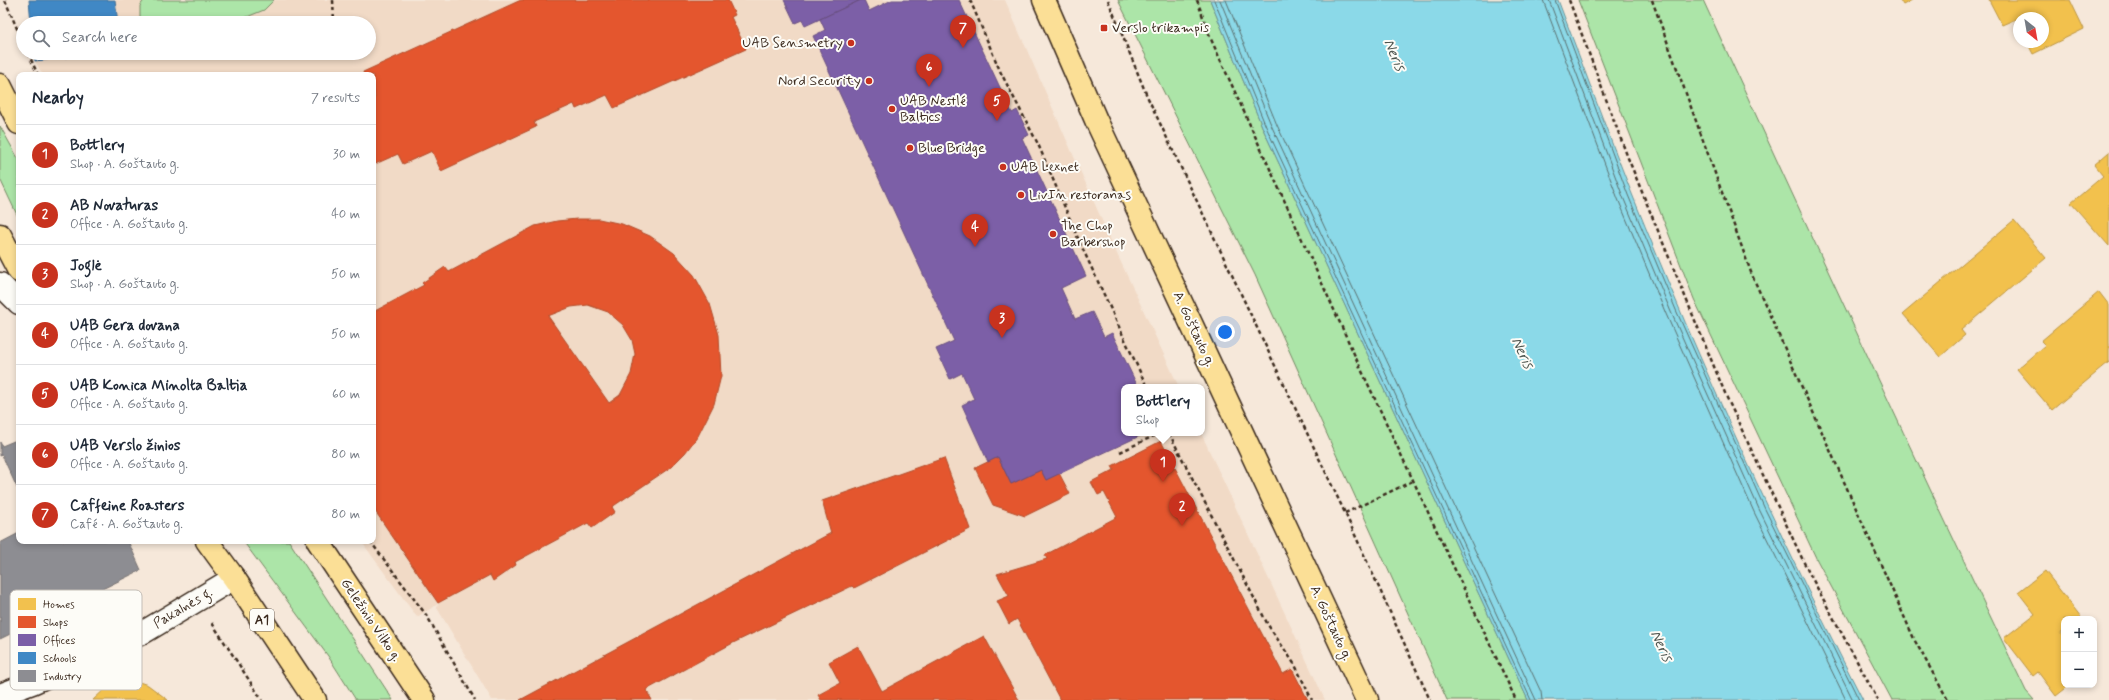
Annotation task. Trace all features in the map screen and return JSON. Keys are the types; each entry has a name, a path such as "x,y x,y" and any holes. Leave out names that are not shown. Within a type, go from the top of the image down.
{"main road":[{"name":"A. Goštauto g.","path":"1044,0 1096,120 1367,700"},
{"path":"0,85 16,117"},
{"path":"0,235 16,265"},
{"name":"A1","path":"209,544 234,578 315,700"},
{"name":"Geležinio Vilko g.","path":"320,544 424,700"}],"street":[{"path":"0,284 16,300"},
{"name":"Pakalnės g.","path":"142,633 234,578"},
{"name":"Pakalnės g.","path":"0,695 13,690"}],"path":[{"path":"5,0 16,26"},
{"path":"333,0 334,16"},
{"path":"970,0 1001,73 1038,144 1080,243 1146,384"},
{"path":"1108,0 1147,96 1346,513 1430,700"},
{"path":"1197,0 1213,44 1413,481 1516,700"},
{"path":"1569,0 1628,158 1728,398 1808,571 1878,700"},
{"path":"1652,0 1752,275 1915,641 1948,700"},
{"path":"31,60 37,72"},
{"path":"1120,452 1154,436"},
{"path":"1171,436 1268,625 1295,664 1312,700"},
{"path":"1346,513 1413,481"},
{"path":"372,544 427,616 476,700"},
{"path":"195,601 219,633 262,700"}],"shaded area":[{"path":"29,0 1005,0 1112,243 1178,384 1121,384 1121,436 1202,436 1325,700 492,700 437,608 438,604 417,617 363,544 376,544 376,72 41,72 35,61 376,60 376,16 30,16"}],"green space":[{"path":"144,0 274,0 264,10 249,16 140,16 140,6"},
{"path":"1118,0 1210,0 1264,131 1528,700 1447,700 1255,275"},
{"path":"1578,0 1703,0 1944,519 2026,691 2034,700 1892,700 1817,560 1694,299"},
{"path":"0,126 16,155 16,213 0,179"},
{"path":"245,544 291,544 393,700 356,700 328,656"}],"water":[{"name":"Neris","path":"1210,0 1558,0 1632,194 1685,322 1771,513 1863,700 1528,700 1264,131"}],"building: Homes":[{"path":"1900,0 1912,0 1903,5"},
{"path":"1989,0 2070,0 2084,29 2049,46 2049,12 2013,12 2013,20 2002,25"},
{"path":"2030,48 2045,48 2033,54"},
{"path":"2109,152 2109,246 2071,203 2103,176 2094,165"},
{"path":"2014,220 2046,258 1961,330 1965,335 1940,357 1903,314"},
{"path":"2099,292 2109,305 2109,362 2052,410 2017,369 2045,345 2041,341"},
{"path":"2045,571 2080,616 2061,616 2061,688 2066,688 2056,696 2038,672 2033,676 2004,638 2035,614 2018,592"},
{"path":"142,683 148,685 168,700 93,700 104,690 142,690"}],"building: Shops":[{"path":"521,0 728,0 735,15 731,17 746,49 614,108 607,95 576,109 574,104 534,122 536,127 441,171 432,151 403,164 398,154 376,164 376,72 363,72"},
{"path":"599,219 622,224 650,236 674,253 694,275 710,304 719,335 721,376 714,404 698,436 685,453 671,467 612,507 615,512 592,528 588,523 515,562 516,565 493,581 490,575 438,603 376,512 376,310 424,285 422,283 445,267 449,272 535,226 557,221","holes":["588,305 608,312 623,325 632,340 635,354 631,374 620,395 609,403 548,316 571,307"]},
{"path":"1161,441 1283,674 1292,669 1308,700 1060,700 1017,619 1009,624 997,601 1009,596 997,574 1047,559 1045,555 1117,517 1104,492 1098,495 1091,482 1114,470 1112,466"},
{"path":"998,457 1011,484 1041,470 1046,480 1059,473 1070,494 1025,516 993,505 975,468"},
{"path":"944,458 970,529 854,588 852,586 733,643 646,690 652,700 520,700 831,533 822,501"},
{"path":"984,636 1019,700 821,700 818,695 840,683 829,662 858,646 882,691"}],"building: Offices":[{"path":"784,0 861,0 805,26 802,20 795,23"},
{"path":"861,0 864,0 869,11 892,0 959,0 1012,113 1017,110 1029,135 1022,138 1086,276 1061,288 1075,319 1092,312 1104,337 1112,333 1137,384 1121,384 1121,436 1140,436 1046,480 1041,470 1011,484 998,457 988,462 962,405 974,399 962,373 950,379 936,349 954,341 813,36 825,30 820,19"}],"building: Schools":[{"path":"29,0 115,0 117,16 30,16"}],"building: Industry":[{"path":"16,440 16,485 2,455 0,456 0,442 2,446"},
{"path":"16,535 16,544 129,544 141,570 100,590 10,590 10,634 0,639 0,543"}],"place":[{"name":"Verslo trikampis","path":"1104,28"},
{"name":"UAB Sensmetry","path":"851,43"},
{"name":"Caffeine Roasters","path":"963,48"},
{"name":"Nord Security","path":"869,81"},
{"name":"UAB Verslo žinios","path":"929,87"},
{"name":"UAB Nestlé Baltics","path":"892,109"},
{"name":"UAB Konica Minolta Baltia","path":"997,121"},
{"name":"Blue Bridge","path":"910,148"},
{"name":"UAB Lexnet","path":"1003,167"},
{"name":"LivIn restoranas","path":"1021,195"},
{"name":"The Chop Barbershop","path":"1053,234"},
{"name":"UAB Gera dovana","path":"975,247"},
{"name":"Joglė","path":"1002,338"},
{"name":"Bottlery","path":"1163,482"},
{"name":"AB Novaturas","path":"1182,526"}]}
